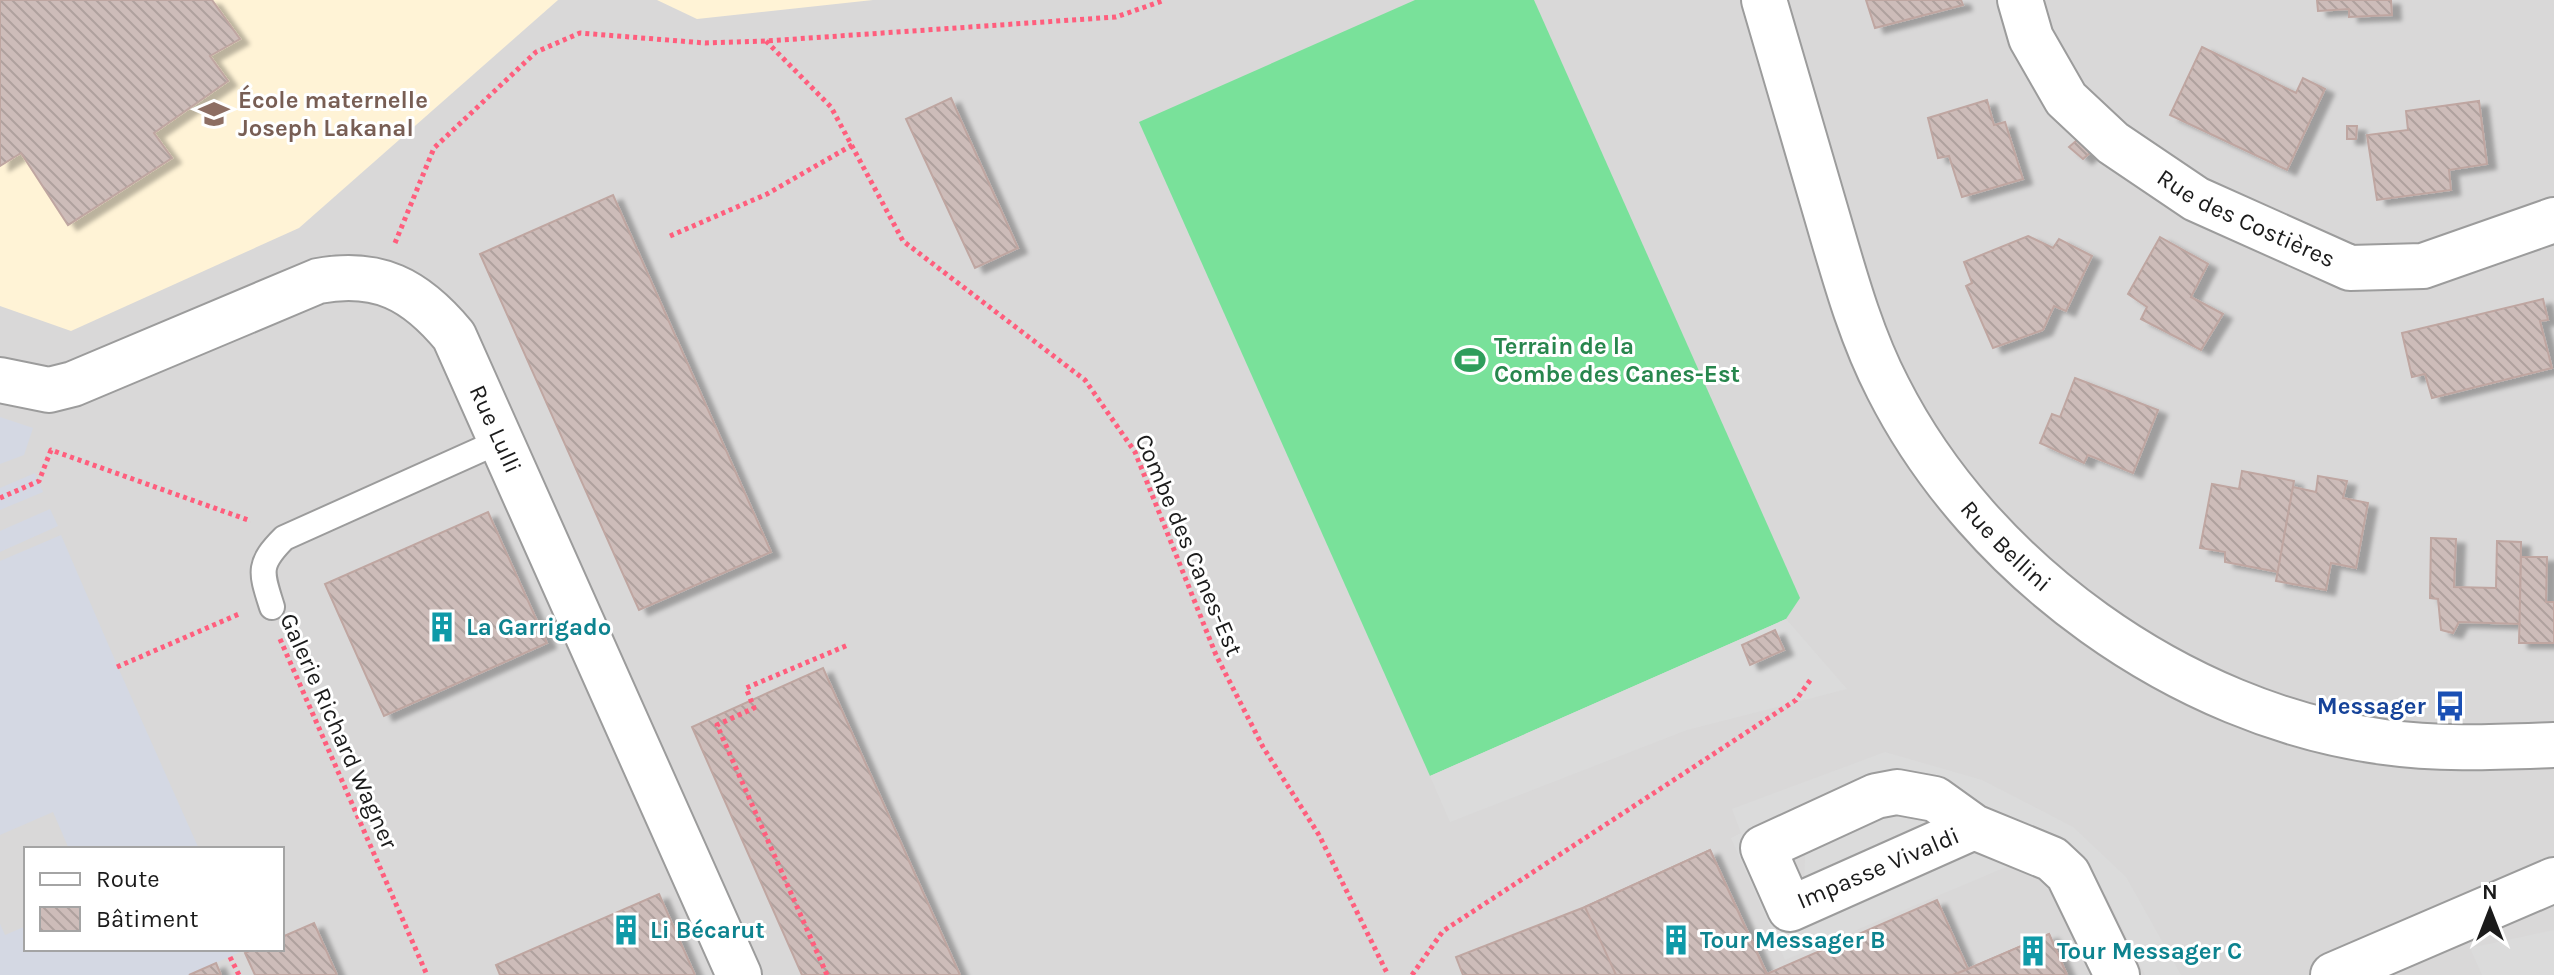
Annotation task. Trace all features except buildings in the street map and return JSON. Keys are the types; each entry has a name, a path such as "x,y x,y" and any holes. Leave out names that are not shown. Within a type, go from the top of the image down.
{"street":[{"name":"Rue Bellini","path":"1764,0 1855,309 1887,388 1933,463 1989,531 2052,594 2127,648 2268,716 2383,742 2471,747 2554,745"},
{"name":"Rue des Costières","path":"2020,0 2031,38 2066,99 2113,143 2196,199 2350,268 2423,266 2554,220"},
{"name":"Rue Lulli","path":"0,380 49,390 73,384 318,281 352,275 388,284 435,314 454,336 739,975"},
{"name":"Impasse Vivaldi","path":"1974,827 2052,859 2068,874 2117,975"},
{"path":"2333,975 2554,880"}],"lane":[{"path":"265,614 263,578 266,556 284,538 500,441"}],"path":[{"path":"392,251 434,148 536,52 580,33 705,43 766,41 1116,17 1165,0"},
{"name":"Combe des Canes-Est","path":"766,41 831,107 854,144 903,241 1085,380 1135,452 1216,655 1263,747 1319,835 1388,975"},
{"path":"670,236 767,194 854,144"},
{"path":"0,498 39,481 51,450 257,523 284,538"},
{"name":"Galerie Richard Wagner","path":"117,667 265,614 427,975"},
{"path":"827,975 717,725 754,708 746,688 848,645"},
{"path":"1412,975 1443,931 1796,700 1811,679"},
{"path":"230,957 239,975"}],"shaded area":[{"path":"0,0 2554,0 2554,975 0,975"},
{"name":"École maternelle Joseph Lakanal","path":"0,0 558,0 299,228 71,331 0,306"},
{"path":"657,0 873,0 697,19"},
{"path":"0,417 33,428 24,455 0,464"},
{"path":"35,473 43,492 0,510 0,488"},
{"path":"50,509 58,526 0,552 0,531"},
{"path":"61,535 198,847 68,847 53,812 0,835 0,561"},
{"path":"1786,619 1847,689 1687,730 1450,822 1430,776"},
{"path":"1885,752 1982,780 2073,827 2126,877 2181,975 2145,975 2107,897 2060,847 1891,780 1748,831 1785,924 1982,839 2018,862 1785,960 1731,838 1741,833 1732,809"},
{"path":"1931,802 1944,831 1804,886 1806,834"},
{"path":"0,924 5,935 24,927 24,951 242,951 189,975 0,975"},
{"path":"2554,930 2554,975 2482,975 2470,948"}],"green space":[{"name":"Terrain de la Combe des Canes-Est","path":"1415,0 1534,0 1800,598 1786,619 1430,776 1139,122"}],"place":[{"name":"École maternelle Joseph Lakanal","path":"214,114"},
{"name":"Terrain de la Combe des Canes-Est","path":"1470,360"},
{"name":"La Garrigado","path":"442,627"},
{"name":"Messager","path":"2450,706"},
{"name":"Li Bécarut","path":"626,930"},
{"name":"Tour Messager B","path":"1676,940"},
{"name":"Tour Messager C","path":"2033,951"}]}
